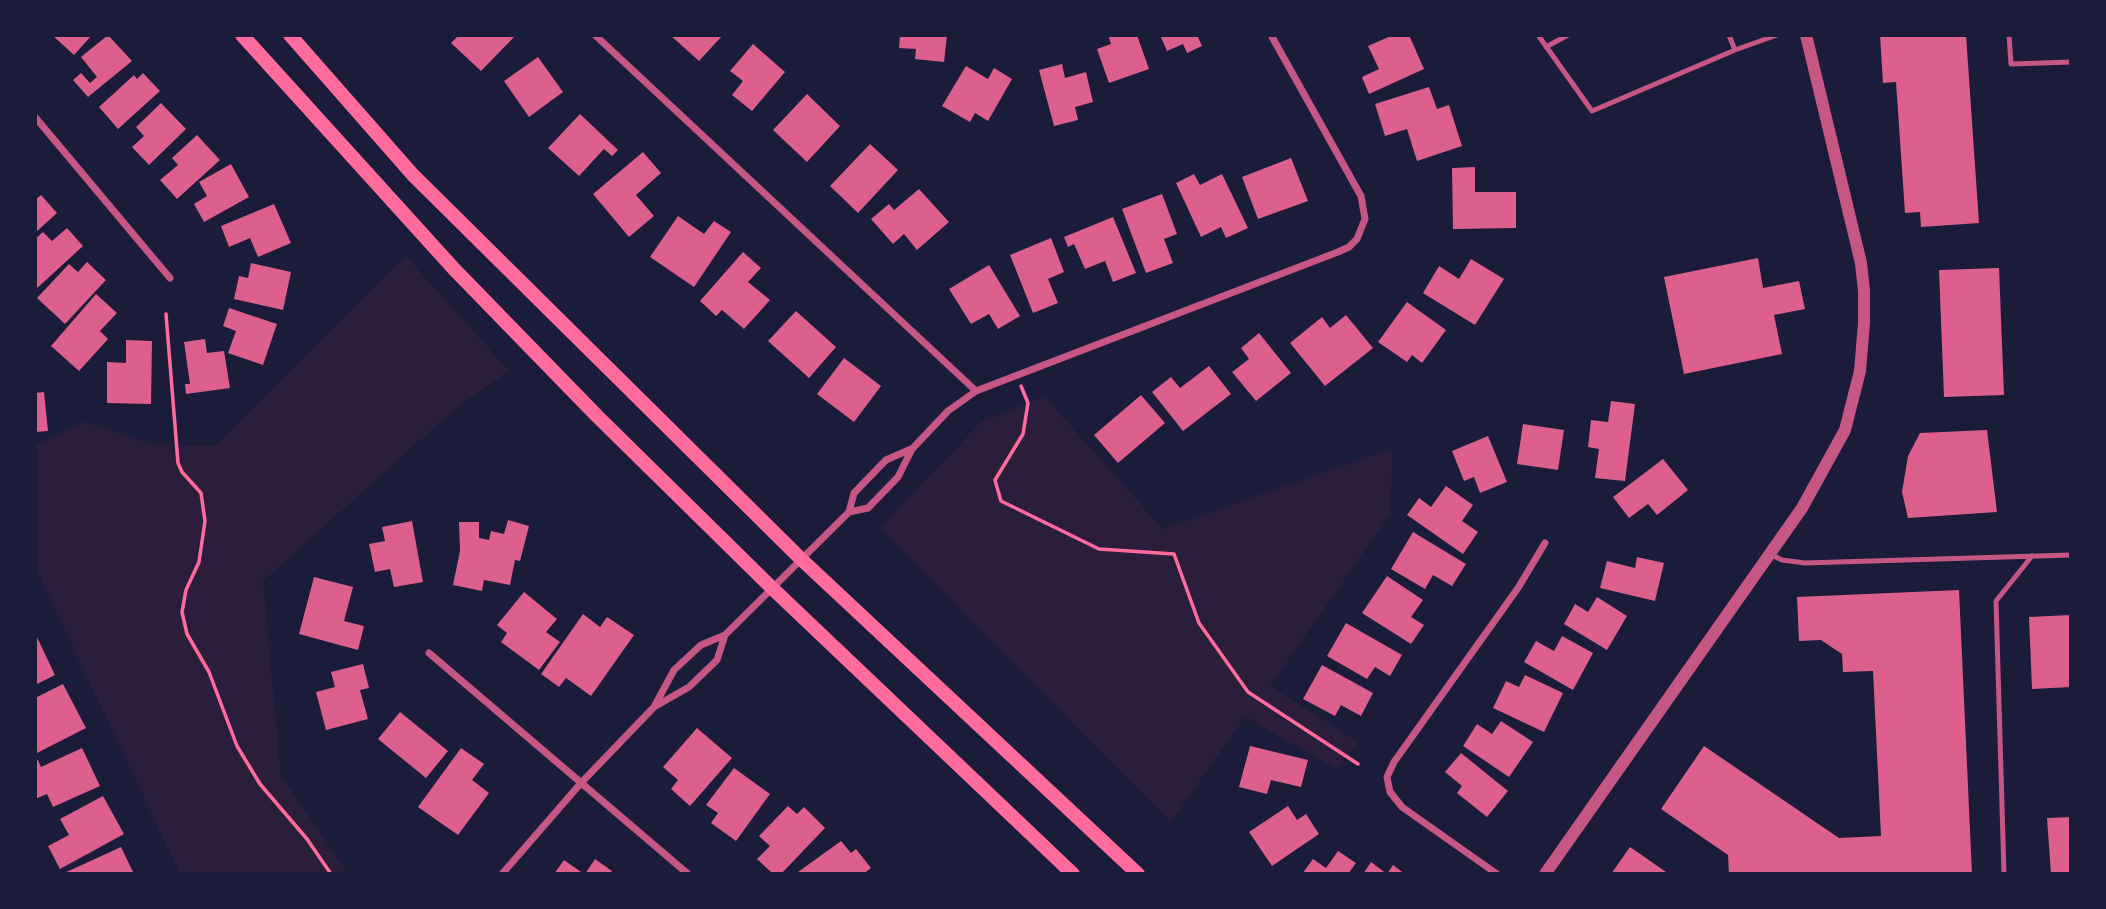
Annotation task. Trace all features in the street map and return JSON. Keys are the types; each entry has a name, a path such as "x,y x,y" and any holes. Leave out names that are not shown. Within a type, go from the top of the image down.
{"main road":[{"path":"242,35 482,298 606,425 1073,874"},
{"path":"290,35 412,175 802,559 1138,874"}],"street":[{"path":"595,35 976,391"},
{"path":"654,707 689,687 717,660 726,635 772,587 849,512 868,508 898,477 912,449 948,411 976,391 1338,252 1357,239 1365,219 1361,196 1271,35"},
{"path":"1545,874 1802,508 1845,430 1860,371 1864,334 1864,291 1861,263 1806,35"},
{"path":"35,117 170,278"},
{"path":"849,512 853,493 886,460 912,449"},
{"path":"1497,874 1402,807 1390,792 1387,777 1394,762 1518,588 1545,543"},
{"path":"502,874 581,783 654,707 674,670 701,645 726,635"},
{"path":"429,653 688,874"}],"lane":[{"path":"1538,35 1592,111 1777,35"},
{"path":"1546,47 1568,35"},
{"path":"1729,35 1735,50"},
{"path":"2010,35 2011,64 2071,62"},
{"path":"1770,554 1782,560 1805,563 2071,555"},
{"path":"2004,874 1996,601 2032,556"}],"path":[{"path":"166,314 175,450 182,472 201,494 205,521 199,562 186,590 183,612 187,634 209,672 237,746 260,784 307,839 331,874"},
{"path":"1016,375 1028,403 1023,434 995,480 1000,501 1099,549 1174,555 1199,622 1248,692 1358,764"}],"shaded area":[{"path":"406,256 509,371 456,408 263,581 281,775 348,874 180,874 35,567 35,445 84,422 155,445 216,446"},
{"path":"1044,396 1163,529 1393,448 1390,515 1270,686 1358,742 1337,769 1245,717 1171,822 880,528 981,422"}],"building":[{"path":"52,35 92,35 74,55"},
{"path":"108,35 132,61 88,97 73,80 81,73 90,83 97,77 81,57"},
{"path":"459,35 516,35 481,71 451,43"},
{"path":"670,35 723,35 699,61"},
{"path":"900,35 947,35 944,62 915,59 916,49 899,48"},
{"path":"1108,35 1137,35 1149,69 1109,83 1097,49 1111,44"},
{"path":"1160,35 1203,35 1198,37 1202,46 1187,53 1183,44 1167,51"},
{"path":"1393,35 1409,35 1424,69 1369,94 1362,77 1379,69 1368,46"},
{"path":"1880,35 1966,35 1979,223 1921,227 1920,212 1905,213 1896,82 1883,83"},
{"path":"753,44 785,72 752,111 732,95 743,81 730,71"},
{"path":"538,57 563,92 529,117 504,81"},
{"path":"1062,64 1065,78 1086,72 1093,102 1075,107 1078,120 1054,126 1039,70"},
{"path":"966,66 988,79 994,68 1012,79 988,121 975,113 970,122 942,106"},
{"path":"143,73 160,91 118,129 99,107 134,75 137,79"},
{"path":"1429,87 1437,109 1449,105 1462,146 1417,161 1407,129 1385,136 1375,104"},
{"path":"807,94 840,126 807,162 773,130"},
{"path":"161,103 186,129 149,165 132,147 144,136 136,127"},
{"path":"580,114 618,150 612,156 604,149 579,176 548,148"},
{"path":"197,135 220,160 177,199 160,180 178,165 172,158"},
{"path":"870,144 898,170 858,213 830,186"},
{"path":"643,152 661,173 636,195 654,216 629,237 593,194"},
{"path":"1291,158 1308,201 1258,219 1242,177"},
{"path":"231,164 249,197 204,222 194,204 207,196 199,182"},
{"path":"1475,167 1475,192 1516,192 1516,228 1453,229 1452,168"},
{"path":"1194,174 1200,185 1222,174 1248,228 1226,238 1221,227 1201,237 1176,183"},
{"path":"919,189 949,222 917,250 904,234 893,244 871,219 889,204 894,210"},
{"path":"1162,194 1177,234 1164,239 1173,263 1146,273 1122,209"},
{"path":"41,195 57,213 35,233 35,200"},
{"path":"274,204 291,243 258,257 250,238 229,247 221,226"},
{"path":"678,216 704,234 714,221 731,232 694,287 650,257"},
{"path":"1113,217 1136,273 1113,282 1105,261 1085,269 1074,244 1068,247 1064,237"},
{"path":"67,228 83,246 35,290 35,239 43,232 52,241"},
{"path":"1051,238 1064,272 1048,279 1058,303 1033,313 1010,255"},
{"path":"743,252 761,268 748,282 770,300 744,329 722,310 716,316 700,301"},
{"path":"1758,258 1763,288 1799,281 1805,309 1774,315 1782,354 1684,374 1664,277"},
{"path":"1471,259 1504,279 1475,325 1423,293 1439,266 1459,279"},
{"path":"87,262 106,280 65,324 37,298 69,264 78,272"},
{"path":"251,263 291,272 283,310 234,299 239,276 248,278"},
{"path":"989,265 1020,316 998,329 989,314 971,324 949,289"},
{"path":"1999,268 2004,395 1944,397 1939,270"},
{"path":"96,294 117,313 100,331 108,339 79,371 51,346"},
{"path":"1407,302 1446,330 1422,363 1412,355 1407,362 1378,342"},
{"path":"229,308 277,324 263,365 228,353 236,331 223,326"},
{"path":"796,311 836,347 809,378 768,341"},
{"path":"1346,315 1373,348 1325,386 1290,343 1322,317 1330,328"},
{"path":"1259,333 1291,373 1256,401 1232,372 1249,359 1241,348"},
{"path":"205,339 207,353 224,351 230,388 186,394 185,384 190,384 184,342"},
{"path":"126,340 152,341 151,404 107,403 107,362 126,363"},
{"path":"844,358 881,386 854,422 817,394"},
{"path":"1209,366 1231,394 1183,431 1152,392 1171,377 1180,388"},
{"path":"44,392 48,431 35,432 35,393"},
{"path":"1141,395 1165,423 1118,463 1094,435"},
{"path":"1611,401 1635,404 1625,481 1595,478 1599,449 1588,447 1591,420 1608,422"},
{"path":"1523,424 1564,430 1558,470 1517,464"},
{"path":"1987,430 1997,512 1908,518 1902,492 1908,456 1920,433"},
{"path":"1488,436 1507,482 1480,493 1474,477 1464,481 1452,451"},
{"path":"1663,459 1688,490 1657,515 1648,504 1629,518 1613,497"},
{"path":"1446,486 1473,505 1462,521 1478,532 1463,554 1407,515 1419,498 1431,507"},
{"path":"508,520 529,526 520,561 515,560 510,585 484,580 482,591 453,585 460,551 459,522 479,522 479,538 489,540 491,531 504,534"},
{"path":"412,521 423,582 394,587 390,569 375,572 369,544 385,541 382,527"},
{"path":"1413,532 1466,564 1452,586 1433,575 1425,589 1391,569"},
{"path":"1637,557 1664,563 1655,601 1600,588 1607,561 1635,568"},
{"path":"1387,576 1423,600 1411,617 1424,625 1411,644 1362,613"},
{"path":"314,577 353,587 344,621 364,626 358,650 299,634"},
{"path":"1959,590 1972,874 1729,874 1728,855 1661,809 1704,746 1839,838 1881,836 1873,671 1843,672 1842,654 1821,640 1799,641 1797,597"},
{"path":"524,592 557,619 546,632 560,642 539,670 501,642 507,633 497,625"},
{"path":"1597,597 1627,616 1607,650 1564,624 1575,604 1588,612"},
{"path":"583,614 600,627 607,617 634,635 591,696 566,678 559,687 541,674"},
{"path":"2071,615 2071,687 2032,689 2029,617"},
{"path":"1346,623 1402,655 1390,676 1375,667 1367,679 1327,656"},
{"path":"35,633 55,675 35,685"},
{"path":"1562,636 1593,653 1573,690 1524,662 1536,641 1554,651"},
{"path":"363,664 369,688 360,690 368,719 326,730 316,692 335,687 331,672"},
{"path":"1322,665 1373,693 1361,716 1341,705 1335,716 1303,699"},
{"path":"1525,675 1563,693 1544,732 1493,708 1506,681 1519,687"},
{"path":"63,684 86,728 35,754 35,698"},
{"path":"400,712 448,751 426,778 378,739"},
{"path":"1501,721 1533,742 1509,777 1463,746 1477,724 1492,734"},
{"path":"697,728 732,758 690,806 671,789 678,780 663,767"},
{"path":"1250,746 1308,760 1301,787 1271,780 1267,794 1239,787"},
{"path":"82,748 100,786 53,807 47,794 35,799 35,761 38,760 41,767"},
{"path":"461,748 484,764 472,780 489,793 458,835 418,807"},
{"path":"1461,753 1508,791 1487,817 1457,793 1462,786 1445,772"},
{"path":"734,768 770,794 736,841 711,823 718,813 706,805"},
{"path":"103,796 124,834 60,869 48,846 69,835 60,819"},
{"path":"788,806 797,814 804,807 825,828 781,874 773,874 757,859 770,846 759,836"},
{"path":"1288,806 1297,820 1306,814 1319,834 1272,866 1249,832"},
{"path":"2071,817 2071,874 2051,874 2047,818"},
{"path":"841,841 851,853 856,849 871,868 863,874 798,872"},
{"path":"121,847 134,874 62,874"},
{"path":"1630,847 1669,874 1611,874"},
{"path":"1338,851 1356,863 1348,874 1302,874 1313,859 1326,868"},
{"path":"595,859 612,871 610,874 585,874"},
{"path":"564,860 584,874 554,874"},
{"path":"1371,862 1387,874 1363,874"},
{"path":"1393,865 1405,874 1387,874"}]}
